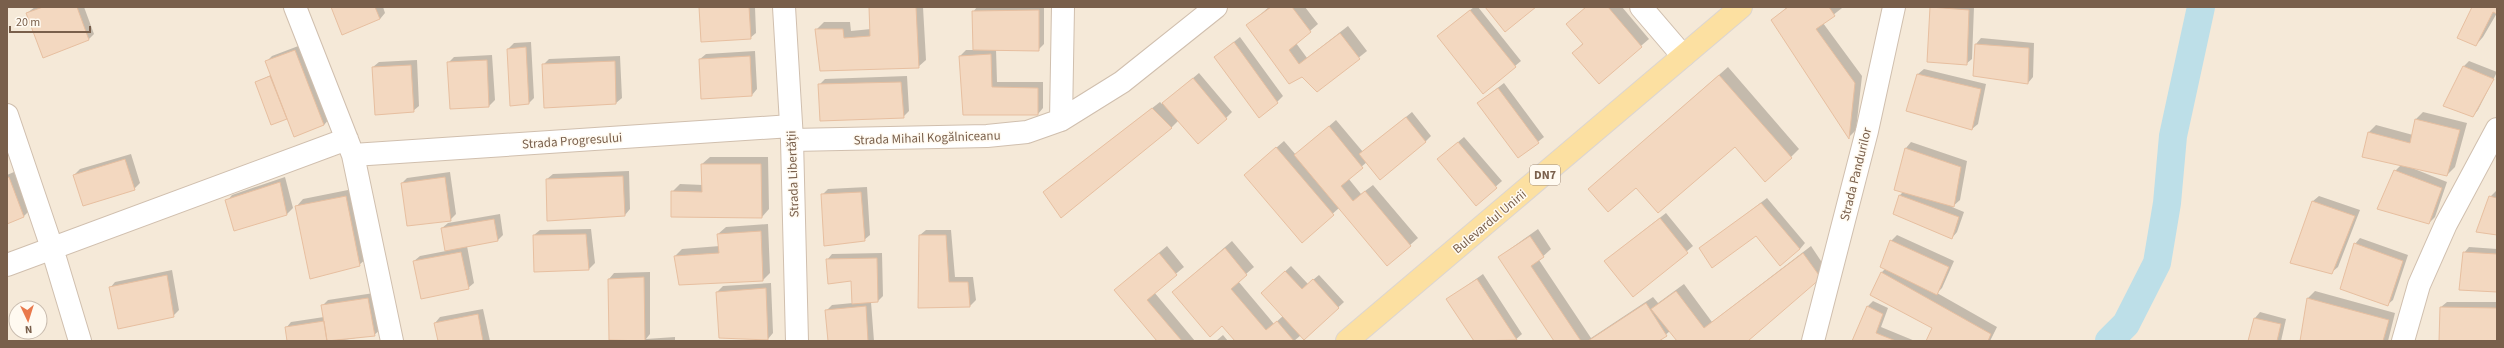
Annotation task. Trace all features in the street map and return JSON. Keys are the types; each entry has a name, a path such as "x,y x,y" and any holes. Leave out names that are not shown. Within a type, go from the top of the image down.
{"main road":[{"name":"Bulevardul Unirii","path":"1347,341 1741,7"}],"street":[{"path":"295,7 350,147 392,341"},
{"name":"Strada Libertății","path":"784,7 791,133 797,341"},
{"path":"1061,120 1063,7"},
{"name":"Strada Mihail Kogălniceanu","path":"791,133 987,136 1027,132 1061,120 1122,82 1216,7"},
{"path":"1641,7 1683,56"},
{"name":"Strada Pandurilor","path":"1813,341 1866,130 1894,7"},
{"path":"7,115 52,248 80,341"},
{"path":"2403,341 2419,285 2446,224 2497,129"},
{"name":"Strada Progresului","path":"7,265 52,248 350,147 791,133"}],"shaded area":[{"path":"7,7 2497,7 2497,341 7,341"}],"building":[{"path":"43,7 77,7 89,40 43,58 26,13"},
{"path":"331,7 375,7 380,19 342,35"},
{"path":"699,7 749,7 751,39 701,42"},
{"path":"869,7 916,7 919,68 820,71 815,29 843,29 844,38 870,36"},
{"path":"1271,7 1292,7 1311,32 1289,50 1299,64 1340,33 1360,59 1317,92 1302,77 1289,84 1246,25"},
{"path":"1485,7 1536,7 1505,32"},
{"path":"1586,7 1608,7 1642,47 1599,84 1572,53 1583,44 1566,24"},
{"path":"1788,7 1829,7 1835,16 1816,29 1855,83 1849,139 1771,20"},
{"path":"1930,7 1969,10 1967,65 1927,62"},
{"path":"2472,7 2497,7 2497,14 2493,12 2476,46 2457,38"},
{"path":"1039,10 1039,51 973,50 972,11"},
{"path":"1470,10 1516,67 1483,94 1437,36"},
{"path":"1234,42 1278,103 1259,118 1214,57"},
{"path":"1975,44 2029,48 2028,84 1973,76"},
{"path":"526,47 529,104 510,106 507,49"},
{"path":"295,50 324,125 294,137 265,61"},
{"path":"991,54 992,87 1038,88 1038,115 963,115 959,56"},
{"path":"750,56 752,96 701,99 699,59"},
{"path":"487,60 489,107 450,109 447,62"},
{"path":"615,61 616,104 544,108 542,64"},
{"path":"411,65 414,112 375,115 372,67"},
{"path":"2463,66 2494,79 2473,117 2443,106"},
{"path":"1917,74 1981,89 1972,130 1906,111"},
{"path":"1719,75 1792,158 1765,182 1735,147 1658,213 1636,188 1608,212 1588,189"},
{"path":"270,76 287,119 271,125 255,82"},
{"path":"1193,78 1227,119 1198,144 1162,103"},
{"path":"901,82 904,118 820,121 818,84"},
{"path":"1498,88 1539,143 1518,158 1477,103"},
{"path":"1152,108 1172,128 1061,218 1043,192"},
{"path":"1406,117 1426,142 1380,180 1359,154"},
{"path":"2415,119 2460,130 2447,176 2362,157 2368,132 2410,143"},
{"path":"1329,126 1363,168 1341,186 1353,201 1365,191 1411,246 1387,266 1294,155"},
{"path":"1458,142 1497,188 1476,206 1437,159"},
{"path":"1276,147 1334,215 1302,243 1244,175"},
{"path":"1905,148 1961,167 1954,207 1894,190"},
{"path":"125,159 135,190 83,206 73,175"},
{"path":"701,164 761,164 762,218 671,217 671,191 702,192"},
{"path":"2394,170 2442,188 2429,224 2377,209"},
{"path":"623,176 625,216 547,221 546,179"},
{"path":"9,177 24,217 7,224 7,178"},
{"path":"445,177 451,221 407,226 401,183"},
{"path":"280,182 287,215 234,231 225,200"},
{"path":"861,192 865,241 824,246 821,194"},
{"path":"1899,195 1959,217 1952,239 1893,214"},
{"path":"346,196 360,266 310,279 295,206"},
{"path":"2489,196 2497,198 2497,235 2476,232"},
{"path":"2312,201 2355,216 2332,274 2290,263"},
{"path":"1761,203 1800,249 1780,266 1756,236 1712,268 1699,248"},
{"path":"1660,218 1688,253 1633,297 1604,261"},
{"path":"494,219 498,241 445,251 441,228"},
{"path":"761,231 763,281 679,285 674,256 719,253 717,234"},
{"path":"586,234 589,270 534,272 533,235"},
{"path":"919,235 946,235 949,282 968,282 970,307 918,308"},
{"path":"1530,236 1544,257 1531,266 1581,341 1554,341 1498,257"},
{"path":"1890,240 1949,267 1937,295 1880,267"},
{"path":"2354,243 2403,261 2388,306 2340,289"},
{"path":"1225,248 1247,275 1231,289 1266,330 1277,321 1294,341 1235,341 1222,326 1210,337 1172,292"},
{"path":"461,252 469,289 421,299 413,261"},
{"path":"2463,252 2497,254 2497,292 2459,290"},
{"path":"1159,253 1177,275 1147,300 1182,341 1157,341 1114,290"},
{"path":"1803,253 1821,278 1748,341 1677,341 1651,309 1676,291 1704,328"},
{"path":"877,258 878,302 852,304 851,281 828,284 826,259"},
{"path":"1285,271 1302,289 1313,279 1339,308 1304,340 1261,293"},
{"path":"1881,272 1991,334 1988,341 1926,341 1932,328 1870,295"},
{"path":"167,275 174,317 118,329 109,287"},
{"path":"644,277 645,341 609,340 608,279"},
{"path":"1477,279 1517,340 1474,341 1446,299"},
{"path":"766,288 768,340 719,338 716,292"},
{"path":"368,298 375,336 327,341 321,305"},
{"path":"2307,298 2389,320 2383,341 2300,341"},
{"path":"1646,303 1667,336 1659,341 1588,341"},
{"path":"866,306 868,341 828,341 825,310"},
{"path":"1867,306 1883,314 1876,333 1896,341 1852,341"},
{"path":"2440,307 2497,308 2497,341 2439,341"},
{"path":"478,314 483,341 438,341 434,323"},
{"path":"2254,318 2281,324 2277,341 2248,341"},
{"path":"324,321 327,341 287,341 285,327"}],"waterway":[{"path":"2109,341 2126,324 2157,263 2167,203 2173,136 2201,7"}]}
